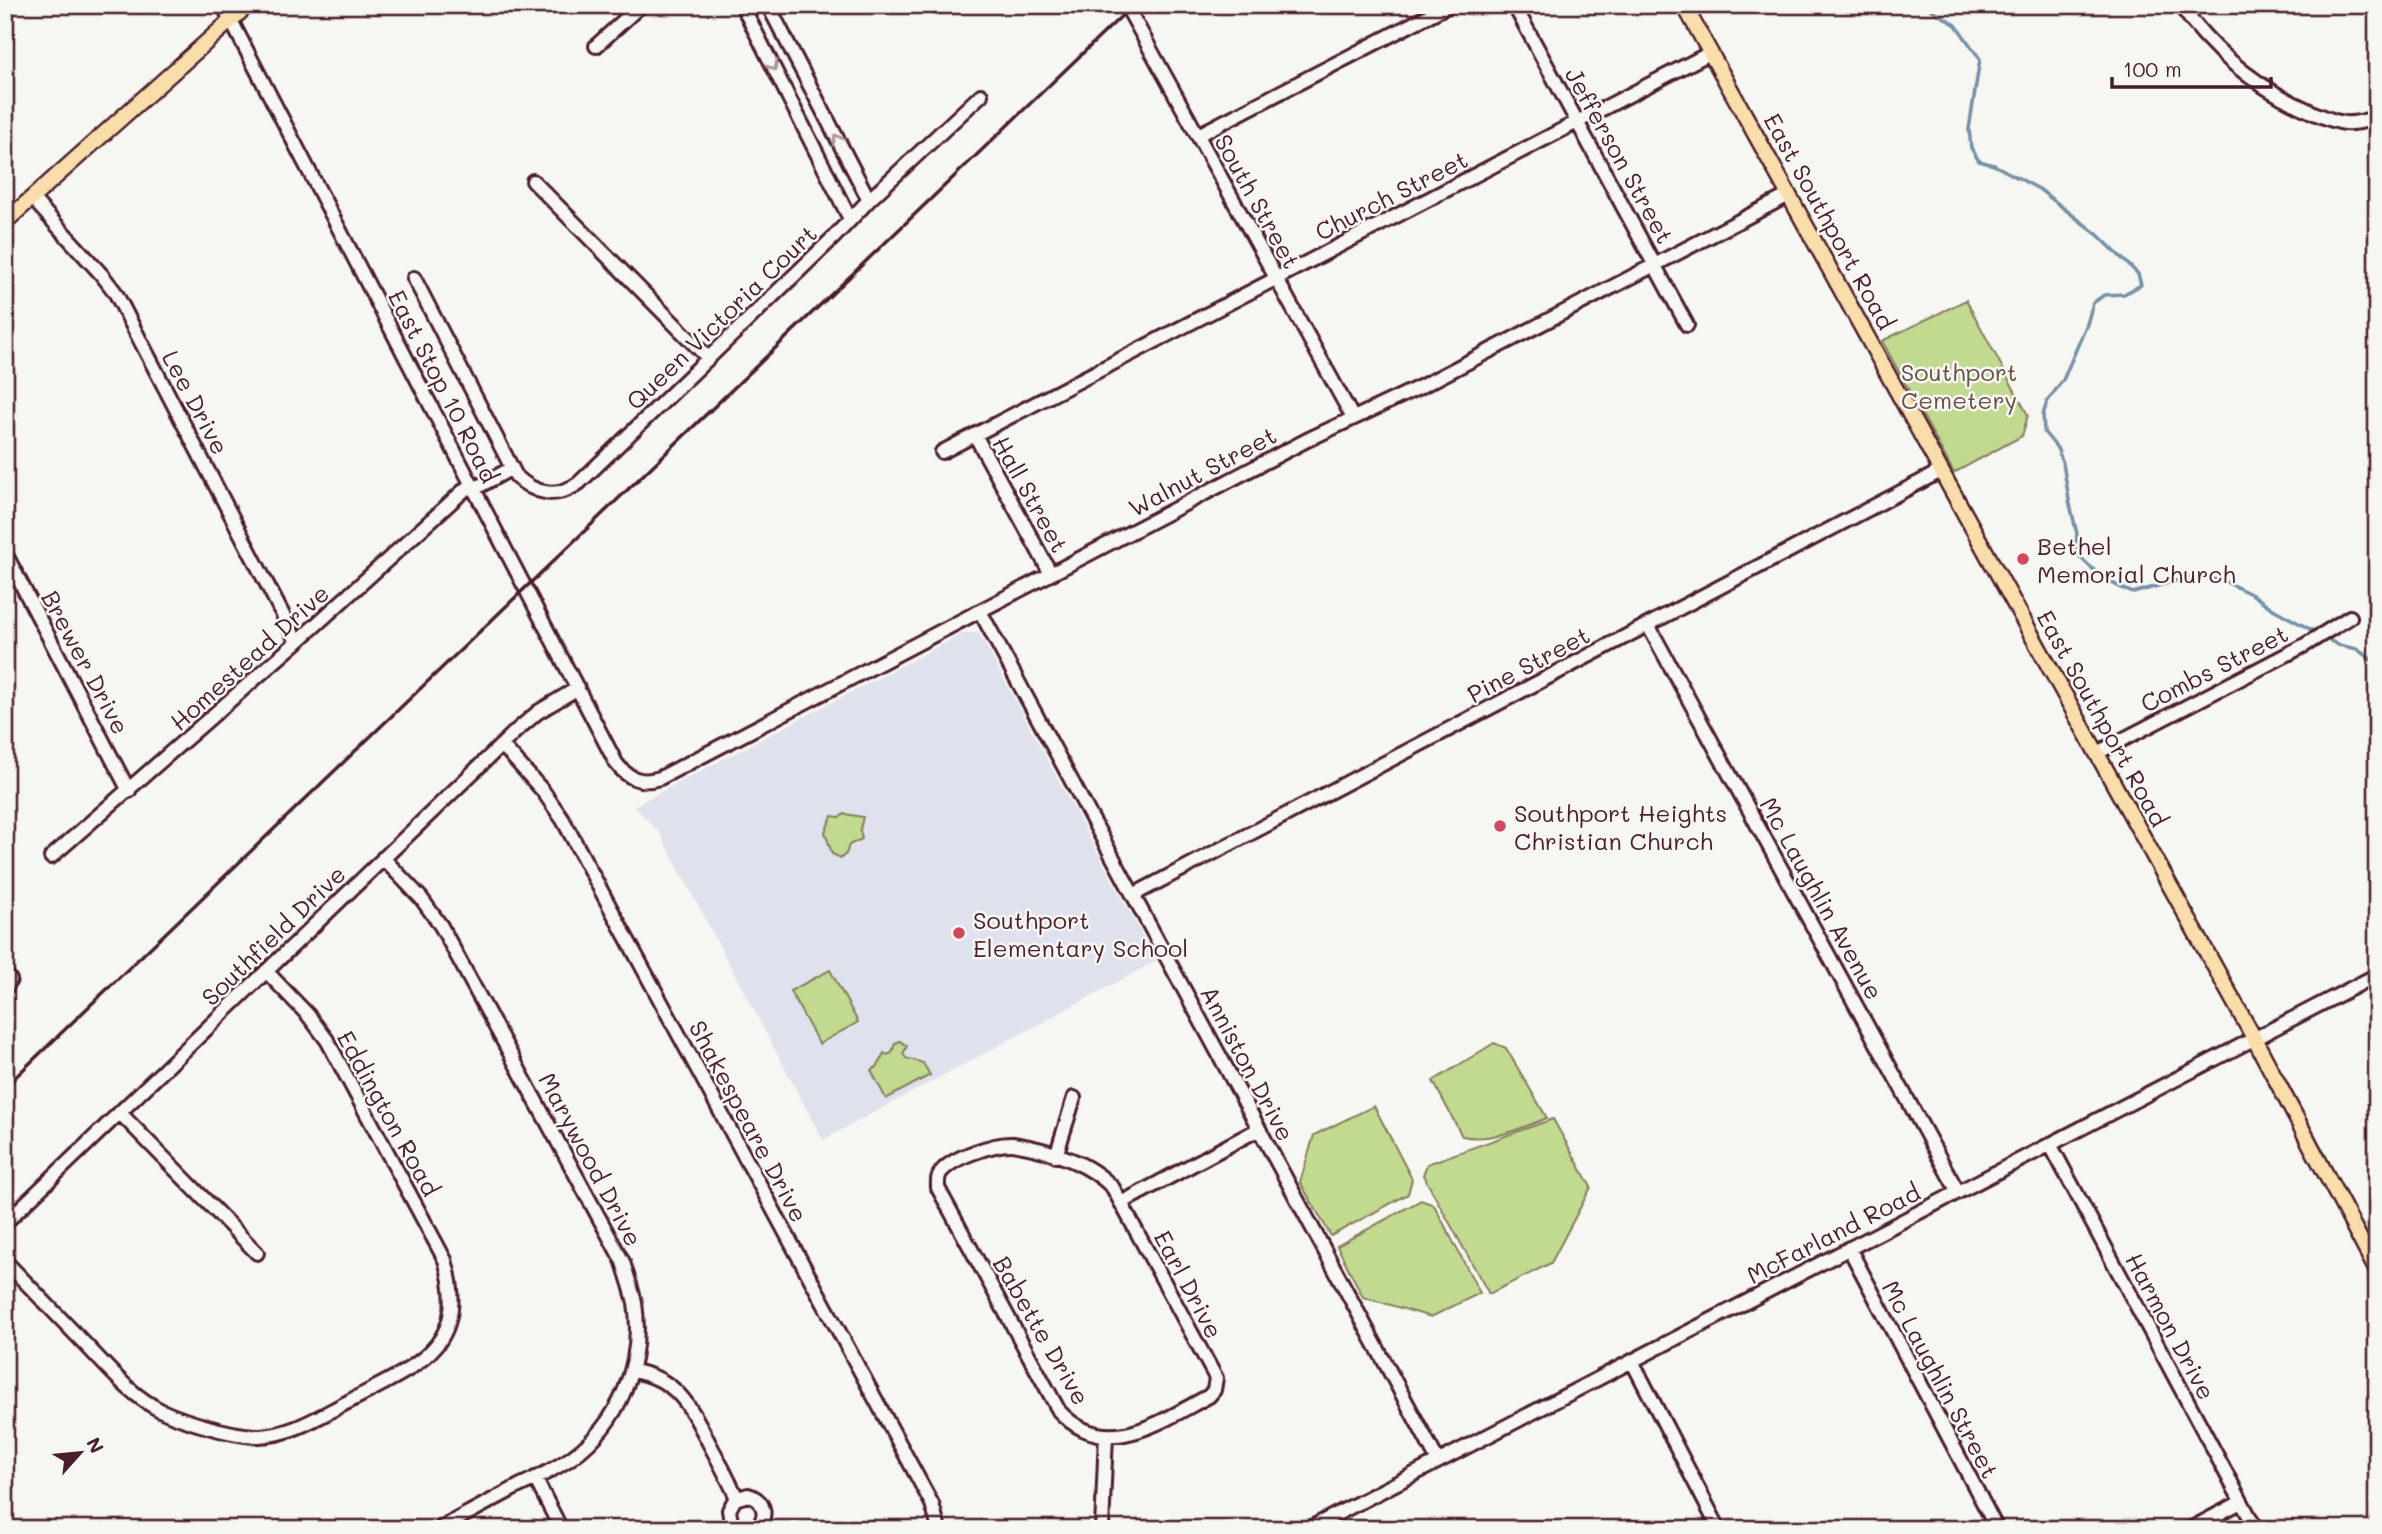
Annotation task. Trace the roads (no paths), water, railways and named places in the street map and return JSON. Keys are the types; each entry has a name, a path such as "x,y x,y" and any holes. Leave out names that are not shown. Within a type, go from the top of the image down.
{"main road":[{"path":"5,222 248,5"},
{"name":"East Southport Road","path":"1684,5 2097,753 2377,1271"}],"street":[{"name":"East Stop 10 Road","path":"222,5 616,762 621,770 635,779"},
{"path":"596,46 641,5"},
{"path":"742,5 850,219"},
{"path":"768,5 869,200"},
{"name":"South Street","path":"1126,5 1353,418"},
{"path":"1198,135 1448,5"},
{"name":"Jefferson Street","path":"1514,5 1687,325"},
{"path":"2180,5 2224,55 2254,80 2287,101 2339,122 2355,123 2377,117"},
{"name":"Church Street","path":"942,452 1710,53"},
{"name":"Queen Victoria Court","path":"512,468 518,478 533,489 550,493 570,489 579,482 981,95"},
{"path":"533,181 708,358"},
{"name":"Walnut Street","path":"635,779 647,781 660,778 1789,195"},
{"name":"Lee Drive","path":"32,198 110,284 298,642"},
{"path":"414,278 512,468 473,486"},
{"name":"Hall Street","path":"975,435 1051,574"},
{"name":"Pine Street","path":"1133,895 1941,471"},
{"name":"Homestead Drive","path":"51,858 473,486"},
{"name":"Brewer Drive","path":"5,553 130,791"},
{"name":"Anniston Drive","path":"980,611 1438,1461"},
{"name":"Combs Street","path":"2097,753 2305,645 2350,617"},
{"name":"Mc Laughlin Avenue","path":"1648,625 1958,1192"},
{"name":"Southfield Drive","path":"5,1223 502,745 538,712 578,688"},
{"name":"Shakespeare Drive","path":"502,745 543,790 563,820 932,1504 939,1529"},
{"name":"Marywood Drive","path":"383,858 415,891 441,926 623,1262 632,1290 636,1319 636,1352 632,1371 617,1407 594,1438 572,1457 439,1529"},
{"name":"Eddington Road","path":"5,1261 132,1392 162,1411 244,1435 270,1435 300,1427 418,1364 434,1350 443,1337 451,1313 452,1289 445,1260 332,1049 308,1015 266,971"},
{"name":"McFarland Road","path":"1308,1529 2377,975"},
{"path":"1056,1156 1074,1098"},
{"path":"120,1113 257,1253"},
{"path":"1121,1203 1259,1129"},
{"name":"Earl Drive","path":"938,1178 945,1168 992,1145 1013,1144 1086,1165 1113,1188 1216,1378 1216,1386 1209,1396 1148,1427 1125,1434 1106,1435"},
{"name":"Harmon Drive","path":"2050,1144 2256,1529"},
{"name":"Babette Drive","path":"938,1178 938,1188 1056,1407 1074,1425 1088,1432 1106,1435"},
{"name":"Mc Laughlin Street","path":"1849,1248 1997,1529"},
{"path":"1632,1361 1719,1529"},
{"path":"632,1371 664,1382 676,1390 689,1405 737,1498"},
{"path":"1102,1529 1106,1435"},
{"path":"535,1478 561,1529"},
{"path":"738,1529 731,1522 729,1513 731,1504 745,1495 753,1496 763,1506 764,1519 755,1529"},
{"path":"2190,1529 2241,1502"},
{"path":"5,1526 14,1529"}],"waterway":[{"path":"1924,5 1956,25 1980,59 1969,129 1971,148 1979,161 1994,165 2039,189 2098,235 2138,274 2141,285 2124,294 2104,295 2093,303 2063,380 2047,402 2043,415 2044,432 2057,448 2063,463 2077,534 2075,551 2101,576 2133,593 2193,576 2224,581 2317,633"},
{"path":"2323,637 2338,645 2357,649 2377,664"}],"railway":[{"path":"5,1087 1133,5"}],"place":[{"name":"Bethel Memorial Church","path":"2023,559"},
{"name":"Southport Heights Christian Church","path":"1500,826"},
{"name":"Southport Elementary School","path":"959,933"}],"park label":[{"name":"Southport Cemetery","path":"1959,385"}]}
